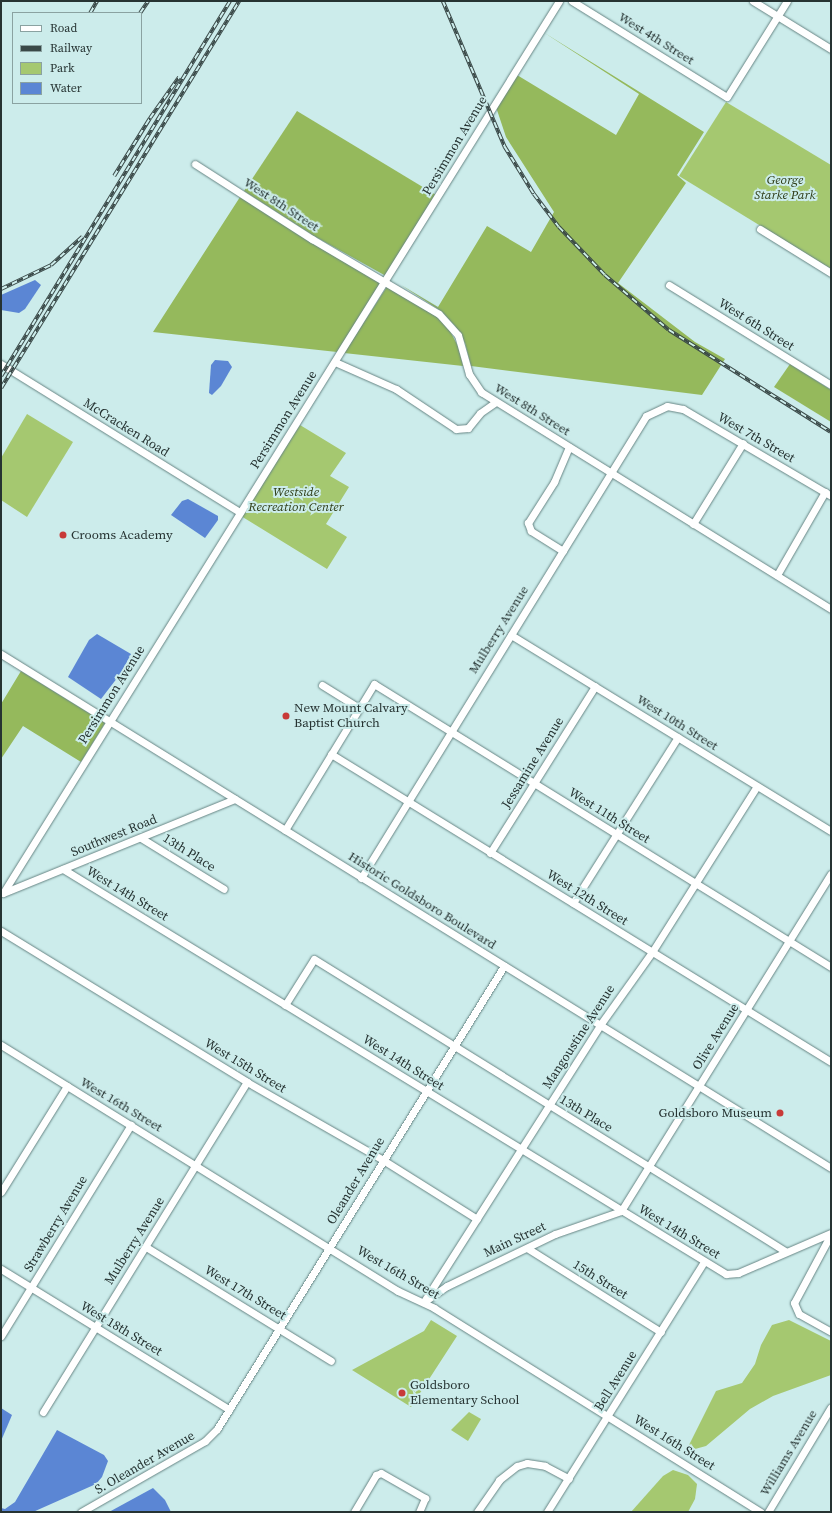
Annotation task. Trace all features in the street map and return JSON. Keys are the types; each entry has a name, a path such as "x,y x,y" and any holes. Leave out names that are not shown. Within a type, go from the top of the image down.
{"street":[{"name":"Persimmon Avenue","path":"2,894 240,512 387,281 559,1"},
{"name":"West 4th Street","path":"572,1 727,97 778,16"},
{"path":"754,1 831,49"},
{"path":"778,16 788,1"},
{"name":"West 8th Street","path":"195,164 312,239 387,281 439,314 453,328 462,345 472,379 481,392 831,609"},
{"path":"760,229 831,273"},
{"name":"West 6th Street","path":"669,285 831,385"},
{"path":"335,362 396,389 456,429 468,428 480,413 496,402"},
{"name":"McCracken Road","path":"1,364 240,512"},
{"name":"West 7th Street","path":"667,406 682,410 743,443 828,494"},
{"name":"Mulberry Avenue","path":"361,878 646,416 667,406"},
{"path":"693,524 743,443"},
{"path":"563,551 527,527 528,523 554,482 569,447"},
{"path":"777,575 828,494"},
{"name":"West 10th Street","path":"510,635 831,832"},
{"name":"Historic Goldsboro Boulevard","path":"1,654 831,1168"},
{"name":"West 11th Street","path":"359,708 374,684 535,783 695,885 831,967"},
{"path":"285,830 359,708 322,685"},
{"name":"Jessamine Avenue","path":"490,853 595,686"},
{"path":"573,903 678,738"},
{"name":"West 12th Street","path":"331,754 831,1062"},
{"name":"Mangoustine Avenue","path":"424,1302 600,1025 652,952 757,786"},
{"name":"Southwest Road","path":"2,894 235,800"},
{"name":"13th Place","path":"141,838 224,889"},
{"name":"West 14th Street","path":"63,869 704,1262 731,1275 785,1251"},
{"name":"Olive Avenue","path":"621,1211 650,1167 788,941 831,874"},
{"name":"West 15th Street","path":"1,931 247,1082 383,1160 477,1219"},
{"name":"13th Place","path":"285,1005 314,959 785,1251"},
{"name":"Oleander Avenue","path":"229,1409 504,966"},
{"name":"West 16th Street","path":"1,1046 398,1291 424,1302 761,1512"},
{"name":"Mulberry Avenue","path":"43,1412 247,1082"},
{"path":"1,1192 67,1086"},
{"name":"Strawberry Avenue","path":"1,1336 131,1125"},
{"name":"Main Street","path":"424,1302 447,1286 555,1234 621,1211"},
{"path":"785,1251 831,1234"},
{"path":"831,1234 794,1303 799,1314 831,1332"},
{"name":"West 17th Street","path":"146,1247 331,1361"},
{"name":"15th Street","path":"527,1248 660,1332"},
{"name":"Bell Avenue","path":"547,1512 609,1416 704,1262"},
{"name":"West 18th Street","path":"1,1269 229,1409"},
{"name":"Williams Avenue","path":"768,1512 831,1407"},
{"name":"S. Oleander Avenue","path":"81,1512 205,1441 216,1429 229,1409"},
{"path":"477,1512 499,1480 517,1466 527,1463 540,1465 569,1479"},
{"path":"354,1512 376,1475 384,1473 425,1498 419,1512"}],"green space":[{"path":"543,32 704,132 677,175 686,183 618,283 695,342 725,359 702,395 471,366 465,343 455,326 441,311 401,285 438,307 487,226 531,252 554,212 506,137 496,107 517,75 616,135 639,94"},
{"name":"George Starke Park","path":"726,102 831,165 831,269 679,176"},
{"path":"297,111 436,195 386,276 314,236 244,191"},
{"path":"240,197 310,242 382,282 337,352 153,332"},
{"path":"388,285 437,317 450,331 458,346 463,366 344,353"},
{"path":"790,364 831,390 831,422 774,387"},
{"path":"27,414 73,442 27,517 1,500 1,458"},
{"name":"Westside Recreation Center","path":"300,425 346,453 330,476 349,487 326,524 347,537 327,569 241,516"},
{"path":"21,671 105,723 81,762 23,726 1,759 1,704"},
{"path":"431,1320 457,1336 411,1407 352,1370 424,1331"},
{"path":"789,1320 831,1341 831,1375 773,1396 750,1409 706,1446 695,1449 689,1445 716,1391 742,1383 755,1364 761,1345 772,1325"},
{"path":"469,1412 481,1419 468,1441 451,1430"},
{"path":"673,1470 688,1475 697,1484 695,1499 688,1512 631,1512 663,1476"}],"water":[{"path":"35,280 41,285 25,309 19,313 1,310 1,295"},
{"path":"215,360 228,361 232,367 221,386 212,395 209,393 211,365"},
{"path":"188,499 218,516 218,520 205,538 171,515 182,501"},
{"path":"97,634 131,654 121,673 101,699 68,677 89,640"},
{"path":"1,1408 12,1415 1,1441"},
{"path":"57,1430 104,1455 108,1461 102,1477 96,1484 33,1512 1,1512 1,1508 5,1509 15,1502"},
{"path":"153,1488 165,1500 171,1512 109,1512"}],"railway":[{"path":"91,12 97,1"},
{"path":"141,12 148,1"},
{"path":"1,376 230,1"},
{"path":"1,388 239,1"},
{"path":"443,1 505,147 534,194 559,227 605,275 669,330 831,432"},
{"path":"114,176 150,118 179,77"},
{"path":"1,289 51,265 82,237"}],"place":[{"name":"Crooms Academy","path":"63,535"},
{"name":"New Mount Calvary Baptist Church","path":"286,716"},
{"name":"Goldsboro Museum","path":"780,1113"},
{"name":"Goldsboro Elementary School","path":"402,1393"}]}
